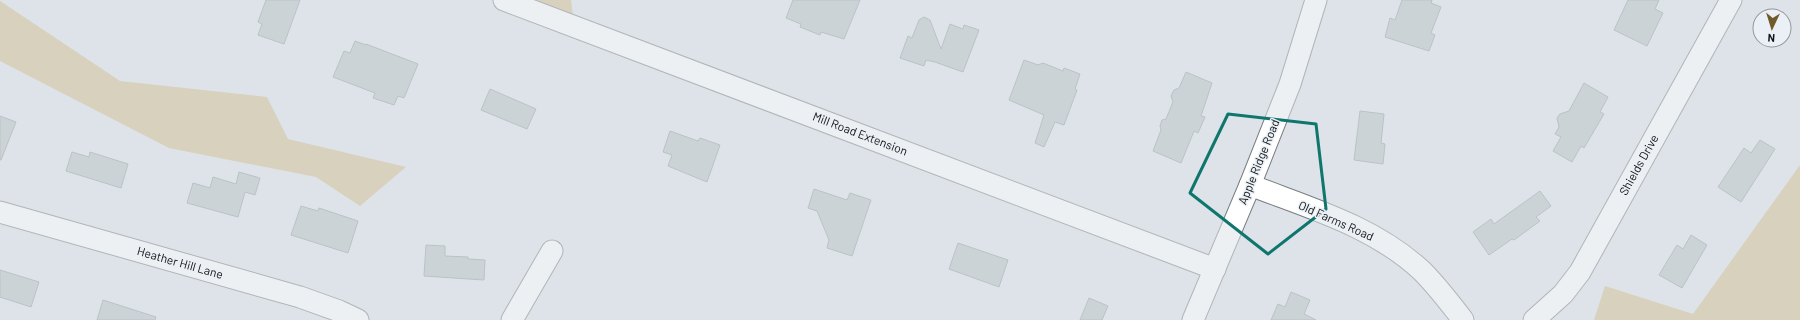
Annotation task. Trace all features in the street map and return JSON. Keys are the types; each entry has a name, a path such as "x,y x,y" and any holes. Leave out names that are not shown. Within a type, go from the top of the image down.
{"street":[{"name":"Mill Road Extension","path":"504,0 1215,269"},
{"name":"Apple Ridge Road","path":"1193,320 1250,185 1290,84 1316,0"},
{"name":"Shields Drive","path":"1534,320 1563,294 1580,272 1731,0"},
{"name":"Old Farms Road","path":"1250,185 1354,226 1395,250 1426,275 1444,294 1463,320"},
{"name":"Heather Hill Lane","path":"0,212 300,297 358,320"},
{"path":"512,320 552,251"}],"highlighted area":[{"path":"1228,114 1316,124 1326,209 1268,254 1190,193"}],"shaded area":[{"path":"507,0 571,0 574,26"},
{"path":"0,1 120,81 267,97 288,139 406,167 360,206 316,177 169,148 0,61"},
{"path":"1800,165 1800,320 1594,320 1605,286 1693,314"}],"building":[{"path":"266,0 300,0 284,44 258,35 262,24 258,22"},
{"path":"793,0 860,0 844,39 821,32 820,35 800,27 801,24 786,18"},
{"path":"1402,0 1432,0 1431,3 1441,7 1431,33 1435,35 1429,51 1385,37 1390,18 1395,20"},
{"path":"1628,0 1659,0 1655,9 1663,13 1647,46 1614,30"},
{"path":"924,17 930,20 941,49 950,24 963,29 964,25 979,30 963,72 926,60 924,66 900,58 908,36 912,38 919,20"},
{"path":"355,41 418,64 404,98 398,96 394,105 373,98 375,93 333,77 344,51 350,53"},
{"path":"1024,60 1038,65 1043,63 1063,71 1064,68 1080,74 1075,89 1077,90 1064,125 1055,122 1044,147 1035,143 1044,115 1009,100"},
{"path":"1186,72 1212,83 1201,116 1205,117 1198,133 1194,131 1181,163 1153,151 1161,130 1160,126 1162,120 1166,119 1173,102 1171,96 1174,90 1179,88"},
{"path":"1584,83 1608,97 1600,112 1604,114 1584,148 1581,146 1572,162 1553,151 1561,137 1555,134 1559,127 1557,118 1560,114 1569,111"},
{"path":"490,89 536,109 527,129 481,110"},
{"path":"1360,111 1384,114 1381,143 1385,144 1383,164 1354,160"},
{"path":"0,116 16,122 1,160 0,160"},
{"path":"670,131 698,141 700,138 720,145 707,182 668,166 672,155 663,152"},
{"path":"1760,140 1775,149 1741,202 1718,187 1744,148 1751,153"},
{"path":"72,152 89,157 90,152 128,164 121,188 66,171"},
{"path":"239,172 260,178 255,195 245,192 238,217 187,203 193,183 210,188 213,177 236,184"},
{"path":"814,189 847,200 850,193 871,200 852,256 827,248 829,240 817,211 808,208"},
{"path":"1540,191 1551,206 1536,217 1540,221 1514,240 1512,239 1489,255 1473,232 1491,219 1494,224"},
{"path":"301,206 318,211 319,208 358,221 348,253 291,235"},
{"path":"1691,235 1707,245 1682,288 1659,275 1677,245 1683,249"},
{"path":"958,243 1008,260 999,287 949,269"},
{"path":"426,245 445,246 445,256 468,257 468,259 485,260 484,280 424,276"},
{"path":"0,270 39,282 31,307 0,297"},
{"path":"1291,292 1310,300 1304,314 1316,320 1271,320 1278,304 1285,307"},
{"path":"1089,298 1108,306 1102,320 1080,320"},
{"path":"103,300 156,317 155,320 97,320"}]}
